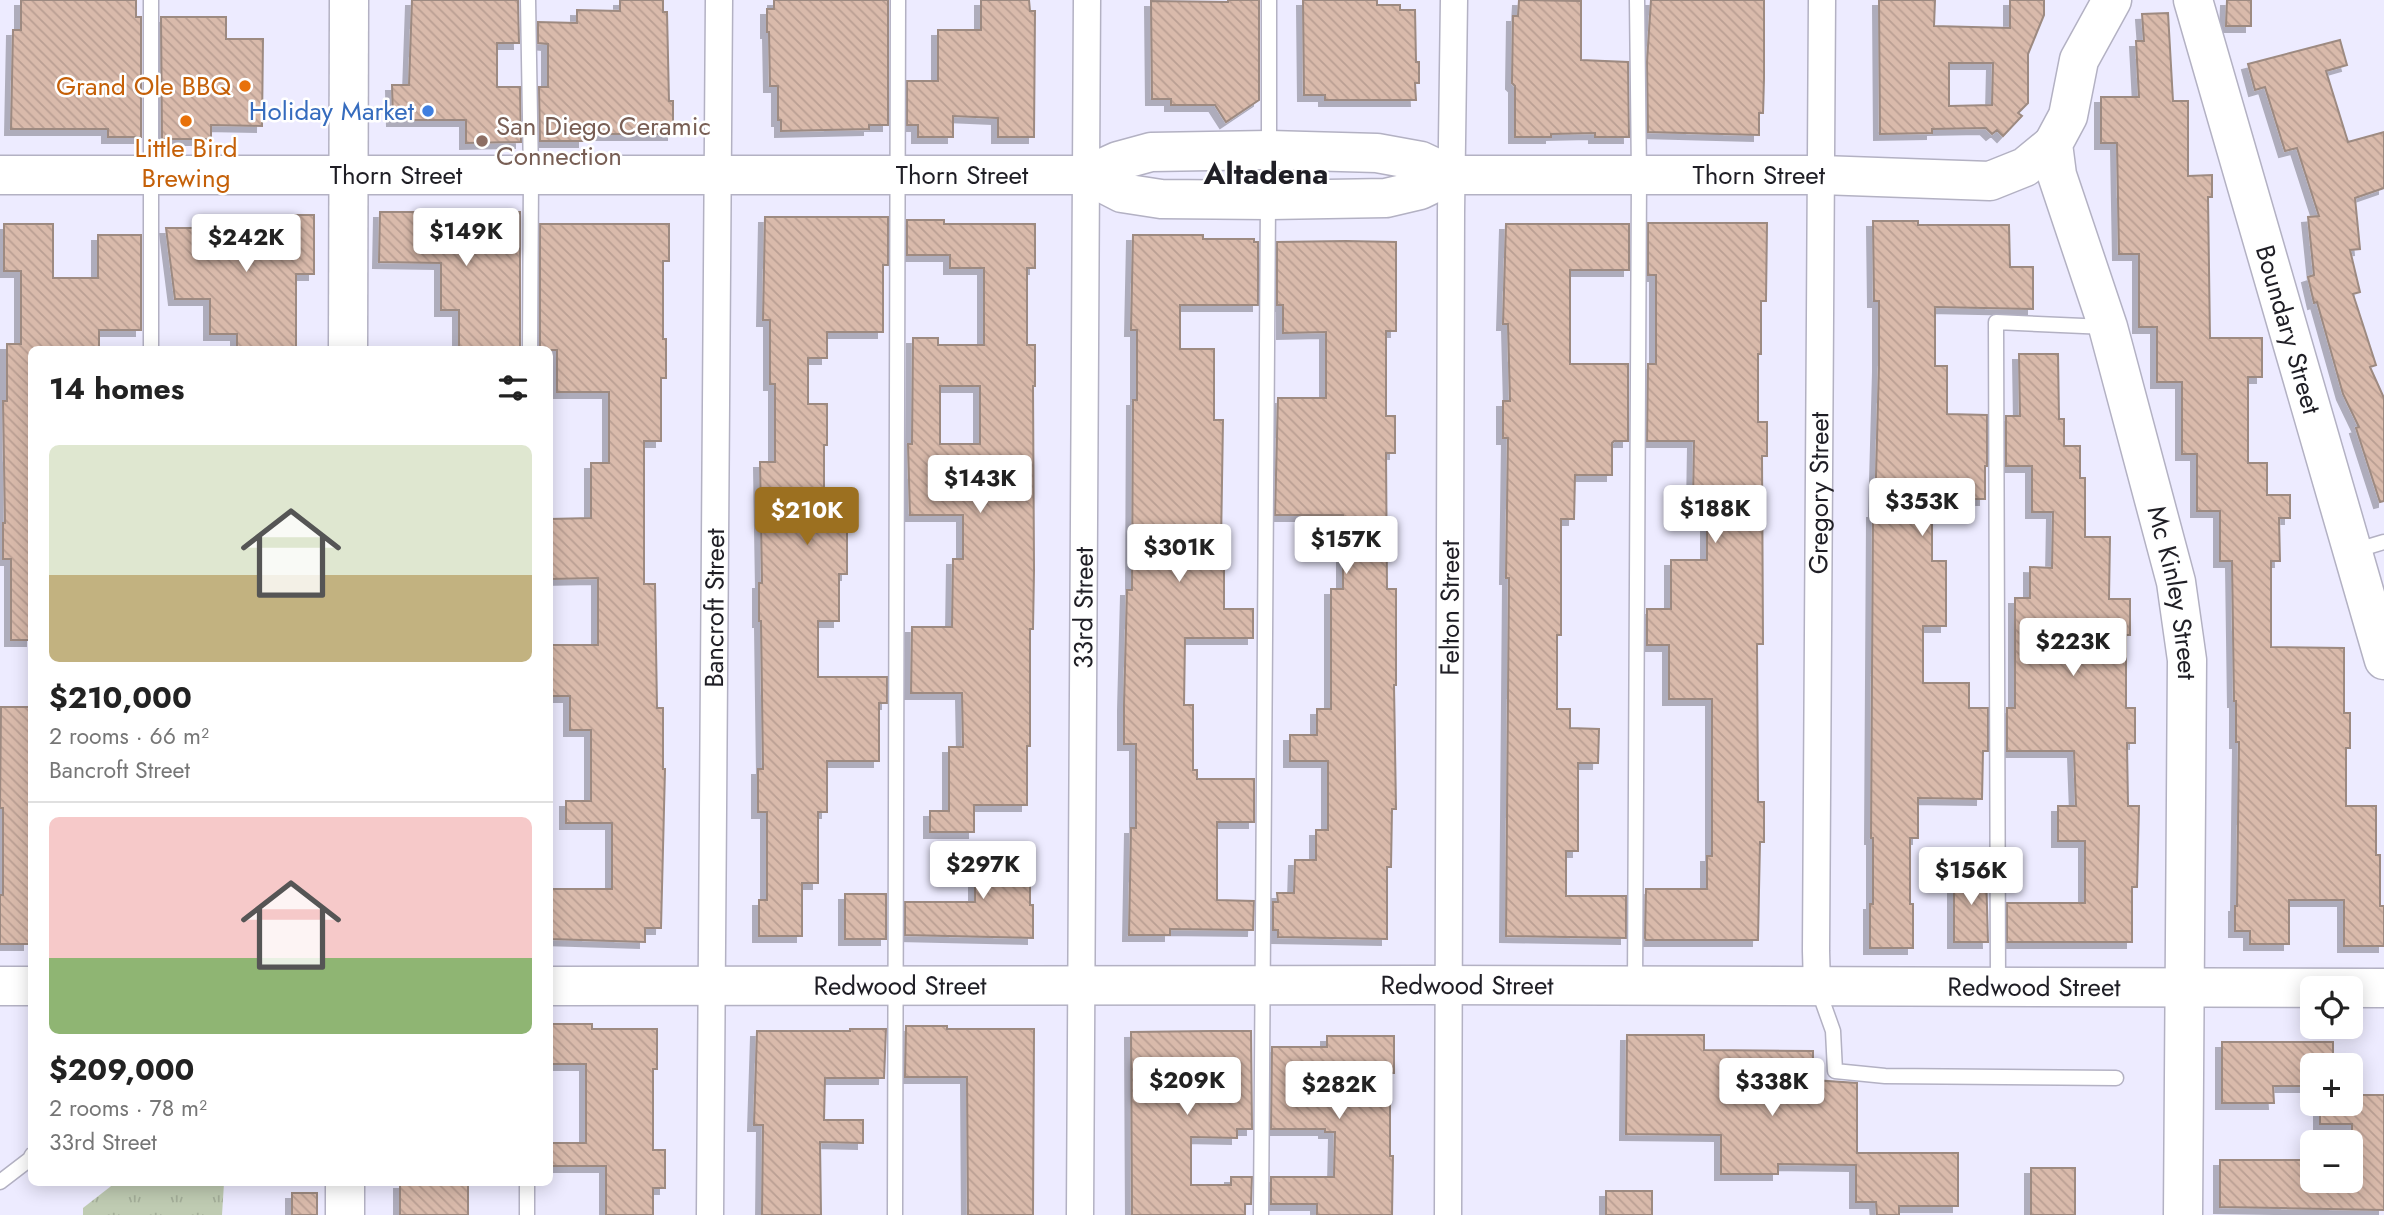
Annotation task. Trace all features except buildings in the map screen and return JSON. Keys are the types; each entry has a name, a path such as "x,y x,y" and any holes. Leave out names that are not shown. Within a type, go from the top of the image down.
{"street":[{"path":"348,346 349,0"},
{"name":"Bancroft Street","path":"710,1215 719,0"},
{"name":"33rd Street","path":"1080,1215 1087,0"},
{"name":"Felton Street","path":"1448,1215 1451,175 1454,0"},
{"name":"Gregory Street","path":"1817,987 1822,0"},
{"path":"2053,144 2068,116 2079,60 2112,0"},
{"name":"Boundary Street","path":"2193,0 2368,547 2384,660"},
{"name":"Thorn Street","path":"0,175 1087,175 1118,161 1151,152 1269,150 1377,153 1421,161 1451,175 1821,175 1990,181 2025,167 2053,144"},
{"name":"Mc Kinley Street","path":"2053,144 2057,175 2108,327 2176,582 2187,660 2183,1215"},
{"name":"Thorn Street","path":"1087,175 1122,193 1161,199 1268,200 1386,198 1420,190 1451,175"},
{"path":"0,986 28,986"},
{"name":"Redwood Street","path":"553,986 2384,988"},
{"path":"345,1186 345,1215"}],"lane":[{"path":"151,0 151,346"},
{"path":"528,0 530,346"},
{"path":"895,1215 898,0"},
{"path":"1269,0 1269,150"},
{"path":"1635,987 1639,176 1637,0"},
{"path":"1261,1215 1268,200"},
{"path":"1998,987 1996,322 2108,327"},
{"path":"1817,987 1833,1031 1835,1071 1885,1076 2116,1078"},
{"path":"0,1182 28,1159"},
{"path":"527,1186 527,1215"}],"green space":[{"path":"111,1186 224,1186 222,1215 83,1215 83,1208"}],"place":[{"name":"Grand Ole BBQ","path":"245,86"},
{"name":"Holiday Market","path":"428,111"},
{"name":"Little Bird Brewing","path":"186,121"},
{"name":"San Diego Ceramic Connection","path":"482,141"}],"district":[{"name":"Altadena","path":"1266,174"}]}
